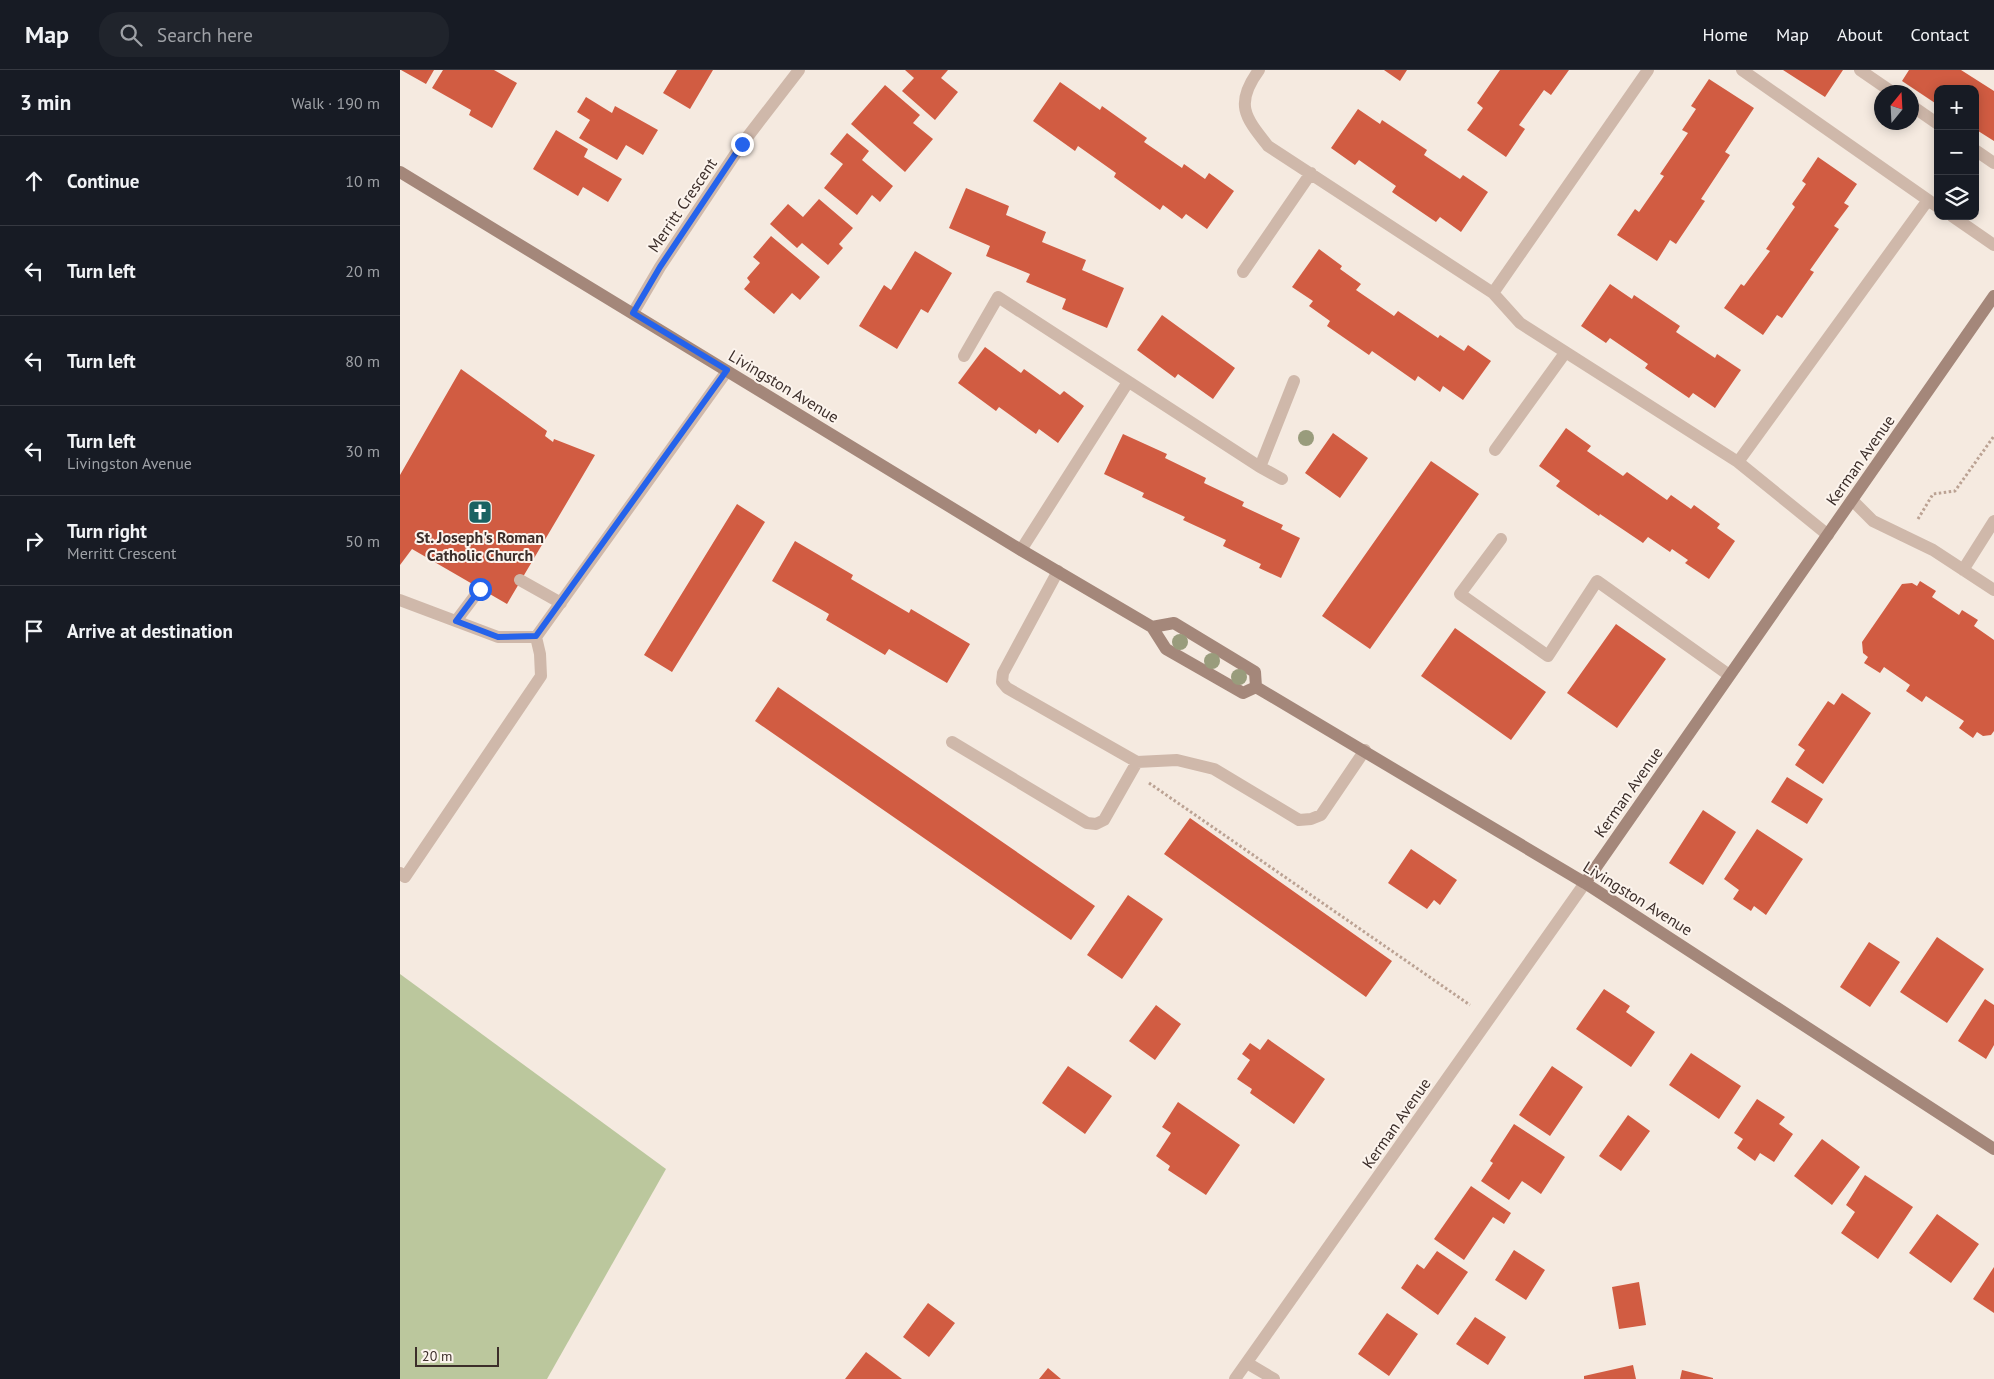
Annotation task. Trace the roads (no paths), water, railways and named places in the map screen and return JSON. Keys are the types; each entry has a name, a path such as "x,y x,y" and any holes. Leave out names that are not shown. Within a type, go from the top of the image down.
{"main road":[{"name":"Livingston Avenue","path":"400,172 1021,550 1152,627 1166,649 1242,693 1256,687 1365,750 1585,883 1994,1149"},
{"name":"Kerman Avenue","path":"1585,883 1994,296"},
{"path":"1152,627 1174,623 1255,672 1256,687"}],"street":[{"name":"Merritt Crescent","path":"633,313 660,267 742,144 799,70"},
{"path":"1259,70 1246,95 1245,112 1251,125 1268,146 1493,293 1520,324 1738,462 1828,535"},
{"path":"1493,293 1648,70"},
{"path":"1738,462 1933,204 1742,70"},
{"path":"1860,70 1882,85"},
{"path":"1919,111 1934,121"},
{"path":"1979,153 1994,163"},
{"path":"1242,272 1311,173"},
{"path":"1958,220 1994,245"},
{"path":"964,356 998,297 1260,467 1282,479"},
{"path":"1495,450 1565,353"},
{"path":"400,873 405,877 541,676 540,654 536,636 727,370"},
{"path":"1260,467 1294,380"},
{"path":"1021,550 1128,382"},
{"path":"1852,500 1872,521 1933,550 1994,590"},
{"path":"1963,570 1994,521"},
{"path":"1500,539 1460,594 1548,656 1597,581 1729,675"},
{"path":"1058,571 1003,673 1002,682 1008,688 1134,766 1177,760 1214,769 1299,820 1311,819 1321,815 1365,750"},
{"path":"520,580 561,603"},
{"path":"456,621 480,589"},
{"path":"400,600 498,637 536,636"},
{"path":"952,742 1087,823 1096,824 1104,820 1134,766"},
{"name":"Kerman Avenue","path":"1235,1379 1585,883"},
{"path":"1247,1362 1274,1379"}],"place":[{"name":"St. Joseph's Roman Catholic Church","path":"480,512"}]}
